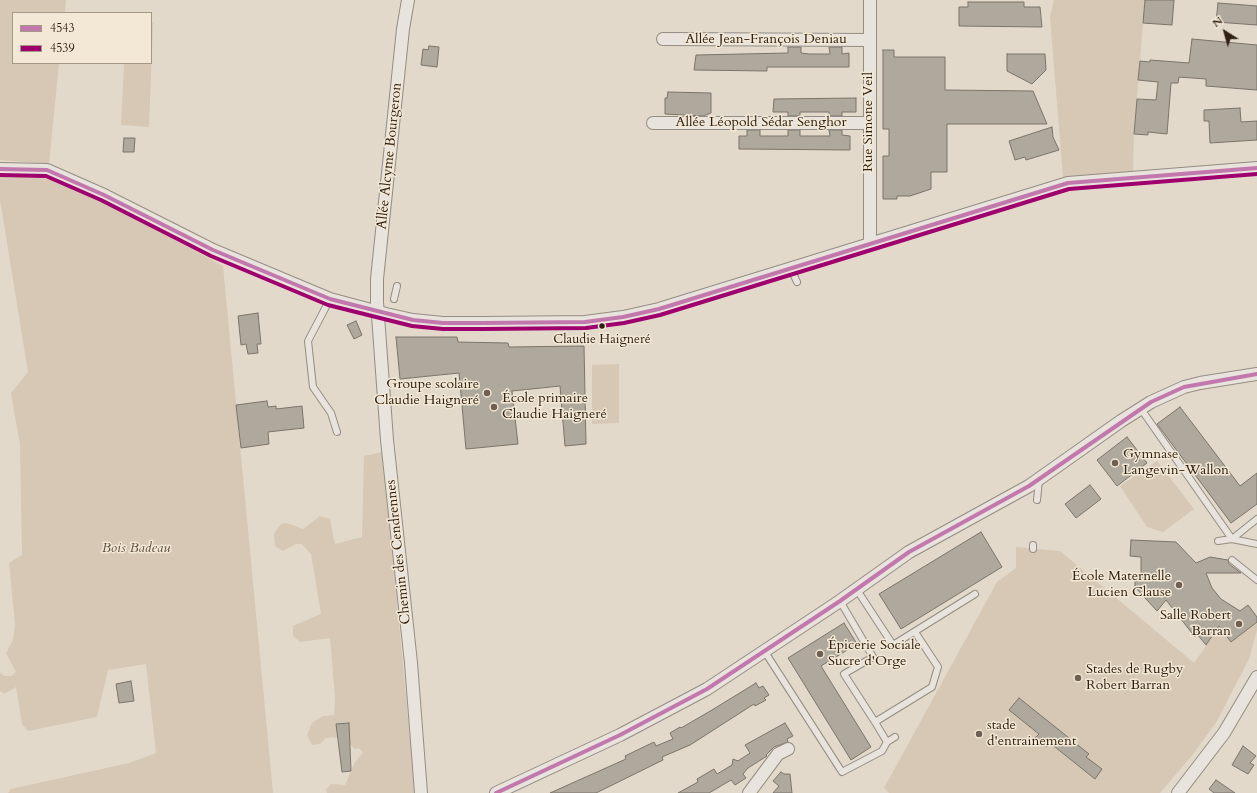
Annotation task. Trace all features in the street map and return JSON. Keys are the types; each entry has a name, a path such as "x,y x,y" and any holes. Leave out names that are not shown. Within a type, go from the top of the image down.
{"street":[{"name":"Allée Alcyme Bourgeron","path":"378,312 377,279 403,29 408,0"},
{"name":"Rue Simone Veil","path":"870,0 870,243"},
{"name":"Allée Jean-François Deniau","path":"663,39 870,40"},
{"name":"Allée Léopold Sédar Senghor","path":"653,123 869,122"},
{"path":"0,169 46,170 104,195 213,250 330,298 378,312 413,320 443,323 585,322 623,317 658,309 1068,183 1257,168"},
{"name":"Chemin des Cendrennes","path":"378,312 387,440 411,663 421,793"},
{"path":"496,793 627,732 707,689 857,590 909,552 1039,480 1141,408 1184,387 1216,379 1257,374"},
{"path":"1181,792 1224,733 1257,677"},
{"path":"749,793 778,754 788,749"}],"lane":[{"path":"791,268 797,282"},
{"path":"394,299 397,286"},
{"path":"330,298 308,341 313,387 331,413 337,432"},
{"path":"1141,408 1232,539"},
{"path":"1037,500 1039,480"},
{"path":"1232,539 1257,519"},
{"path":"1218,541 1232,539 1257,544"},
{"path":"1232,560 1257,580"},
{"path":"857,590 893,645 975,594"},
{"path":"840,601 873,656 844,674 888,742"},
{"path":"875,722 932,687 938,667 914,632"},
{"path":"765,652 842,772 882,751 888,742 895,737"}],"green space":[{"path":"0,0 66,0 65,12 12,12 12,64 59,64 49,164 0,160"},
{"path":"1054,0 1145,0 1134,134 1133,172 1063,178 1050,17"},
{"path":"152,23 153,23 152,49"},
{"path":"124,64 151,64 149,127 121,125"},
{"name":"Bois Badeau","path":"0,173 25,173 74,186 223,266 273,793 8,793 11,789 129,763 156,753 146,664 108,670 97,717 28,731 22,724 16,687 4,694 0,691 0,673 5,676 11,676 16,672 6,653 13,640 15,624 9,563 22,555 20,445 11,393 28,372 0,200"},
{"path":"619,364 619,423 592,424 592,365"},
{"path":"383,452 415,793 327,793 326,790 331,784 345,785 355,762 363,753 359,748 355,749 345,740 333,737 326,738 320,744 312,745 307,735 312,723 323,716 334,715 335,698 330,638 300,642 293,636 293,626 321,614 311,554 302,544 296,544 283,551 275,546 274,534 281,524 287,523 303,529 320,516 330,519 335,544 362,537 364,456"},
{"path":"1157,461 1194,509 1163,532 1147,527 1120,486"},
{"name":"Stades de Rugby Robert Barran","path":"1016,547 1060,551 1194,663 1220,626 1231,642 1257,622 1257,630 1249,659 1217,721 1194,753 1160,793 889,793 884,788 997,582 1016,568"}],"building":[{"path":"1145,0 1174,0 1172,25 1143,23"},
{"path":"968,2 1024,2 1024,7 1040,7 1042,27 959,26 959,7 968,7"},
{"path":"1218,3 1257,6 1257,25 1216,22"},
{"path":"1192,39 1257,45 1257,90 1206,86 1206,79 1179,77 1178,83 1171,83 1167,134 1148,132 1148,135 1134,134 1137,99 1156,100 1158,82 1138,80 1140,61 1150,62 1150,60 1189,63"},
{"path":"429,46 439,47 437,67 421,65 423,49 428,50"},
{"path":"788,47 801,47 801,53 830,54 829,47 842,47 842,54 849,53 849,67 767,67 767,71 694,70 696,55 788,53"},
{"path":"883,50 894,50 894,57 945,57 945,90 1033,91 1047,124 947,124 947,172 931,172 931,189 910,196 897,196 897,199 883,199 883,156 889,156 889,129 883,129"},
{"path":"1007,54 1045,54 1046,70 1032,84 1007,71"},
{"path":"668,92 711,93 711,113 703,116 665,114 665,98 667,98"},
{"path":"856,98 856,112 842,112 842,116 829,116 829,112 800,112 800,116 788,116 788,112 773,112 774,99"},
{"path":"1240,108 1241,122 1257,121 1257,140 1210,143 1209,121 1204,121 1204,110"},
{"path":"1052,127 1053,137 1059,150 1026,160 1025,157 1015,160 1009,141"},
{"path":"747,130 760,130 760,136 788,136 788,130 800,130 800,136 830,136 829,130 842,130 842,135 850,136 850,150 739,149 739,136 747,136"},
{"path":"124,138 135,138 134,152 123,152"},
{"path":"258,313 261,344 257,344 258,353 248,354 246,344 241,345 238,316"},
{"path":"356,321 362,335 354,339 347,325"},
{"name":"Groupe scolaire Claudie Haigneré","path":"396,337 457,337 458,342 508,343 509,347 584,346 586,444 565,446 560,386 512,391 518,444 466,449 459,373 400,379"},
{"path":"267,401 268,407 276,406 276,409 302,406 304,428 268,432 269,444 241,448 236,405"},
{"path":"1180,407 1240,486 1257,473 1257,504 1231,523 1157,424"},
{"path":"1127,437 1147,463 1117,486 1097,460"},
{"path":"1090,485 1101,499 1076,518 1065,504"},
{"path":"981,532 1002,567 901,629 879,594"},
{"path":"1131,540 1176,542 1196,563 1210,557 1228,560 1229,564 1241,573 1206,573 1212,588 1221,599 1240,611 1248,605 1257,617 1257,622 1231,642 1219,626 1206,645 1197,634 1195,637 1166,600 1157,611 1135,587 1135,575 1141,575 1141,557 1130,556"},
{"path":"844,623 857,644 821,666 871,747 851,760 788,658"},
{"path":"131,681 134,701 119,703 116,684"},
{"path":"756,683 759,688 763,686 769,695 764,698 766,700 755,706 754,704 690,745 662,757 663,760 596,793 550,793 626,759 625,756 654,742 656,746 673,739 670,733 712,710"},
{"path":"1019,698 1089,754 1086,757 1102,769 1095,779 1050,743 1047,747 1035,738 1039,734 1009,710"},
{"path":"349,723 351,771 342,772 336,724"},
{"path":"785,723 793,736 787,739 788,742 774,747 766,755 767,756 748,768 743,774 746,778 735,785 731,780 709,793 678,793 698,782 697,779 714,769 717,774 732,765 733,759 738,761 750,753 745,745"},
{"path":"1243,746 1256,756 1250,763 1254,765 1248,774 1232,765"},
{"path":"781,772 784,774 790,774 792,793 773,793 779,786 773,781"},
{"path":"1216,780 1235,793 1214,793 1209,789"}],"transit line":[{"name":"4543","path":"0,169 47,170 104,195 213,250 330,299 413,320 443,323 483,323 585,322 623,317 659,309 1068,183 1257,168"},
{"name":"4539","path":"0,175 46,176 101,200 211,256 328,305 412,326 443,329 483,329 586,328 624,323 660,315 1069,189 1257,174"},
{"name":"4543","path":"496,793 620,735 707,689 840,601 909,552 1029,486 1151,402 1184,387 1257,374"}],"place":[{"name":"Claudie Haigneré","path":"602,326"},
{"name":"Groupe scolaire Claudie Haigneré","path":"487,393"},
{"name":"École primaire Claudie Haigneré","path":"494,407"},
{"name":"Gymnase Langevin-Wallon","path":"1115,463"},
{"name":"École Maternelle Lucien Clause","path":"1179,585"},
{"name":"Salle Robert Barran","path":"1239,624"},
{"name":"Épicerie Sociale Sucre d'Orge","path":"820,654"},
{"name":"Stades de Rugby Robert Barran","path":"1078,678"},
{"name":"stade d'entrainement","path":"979,734"}]}
